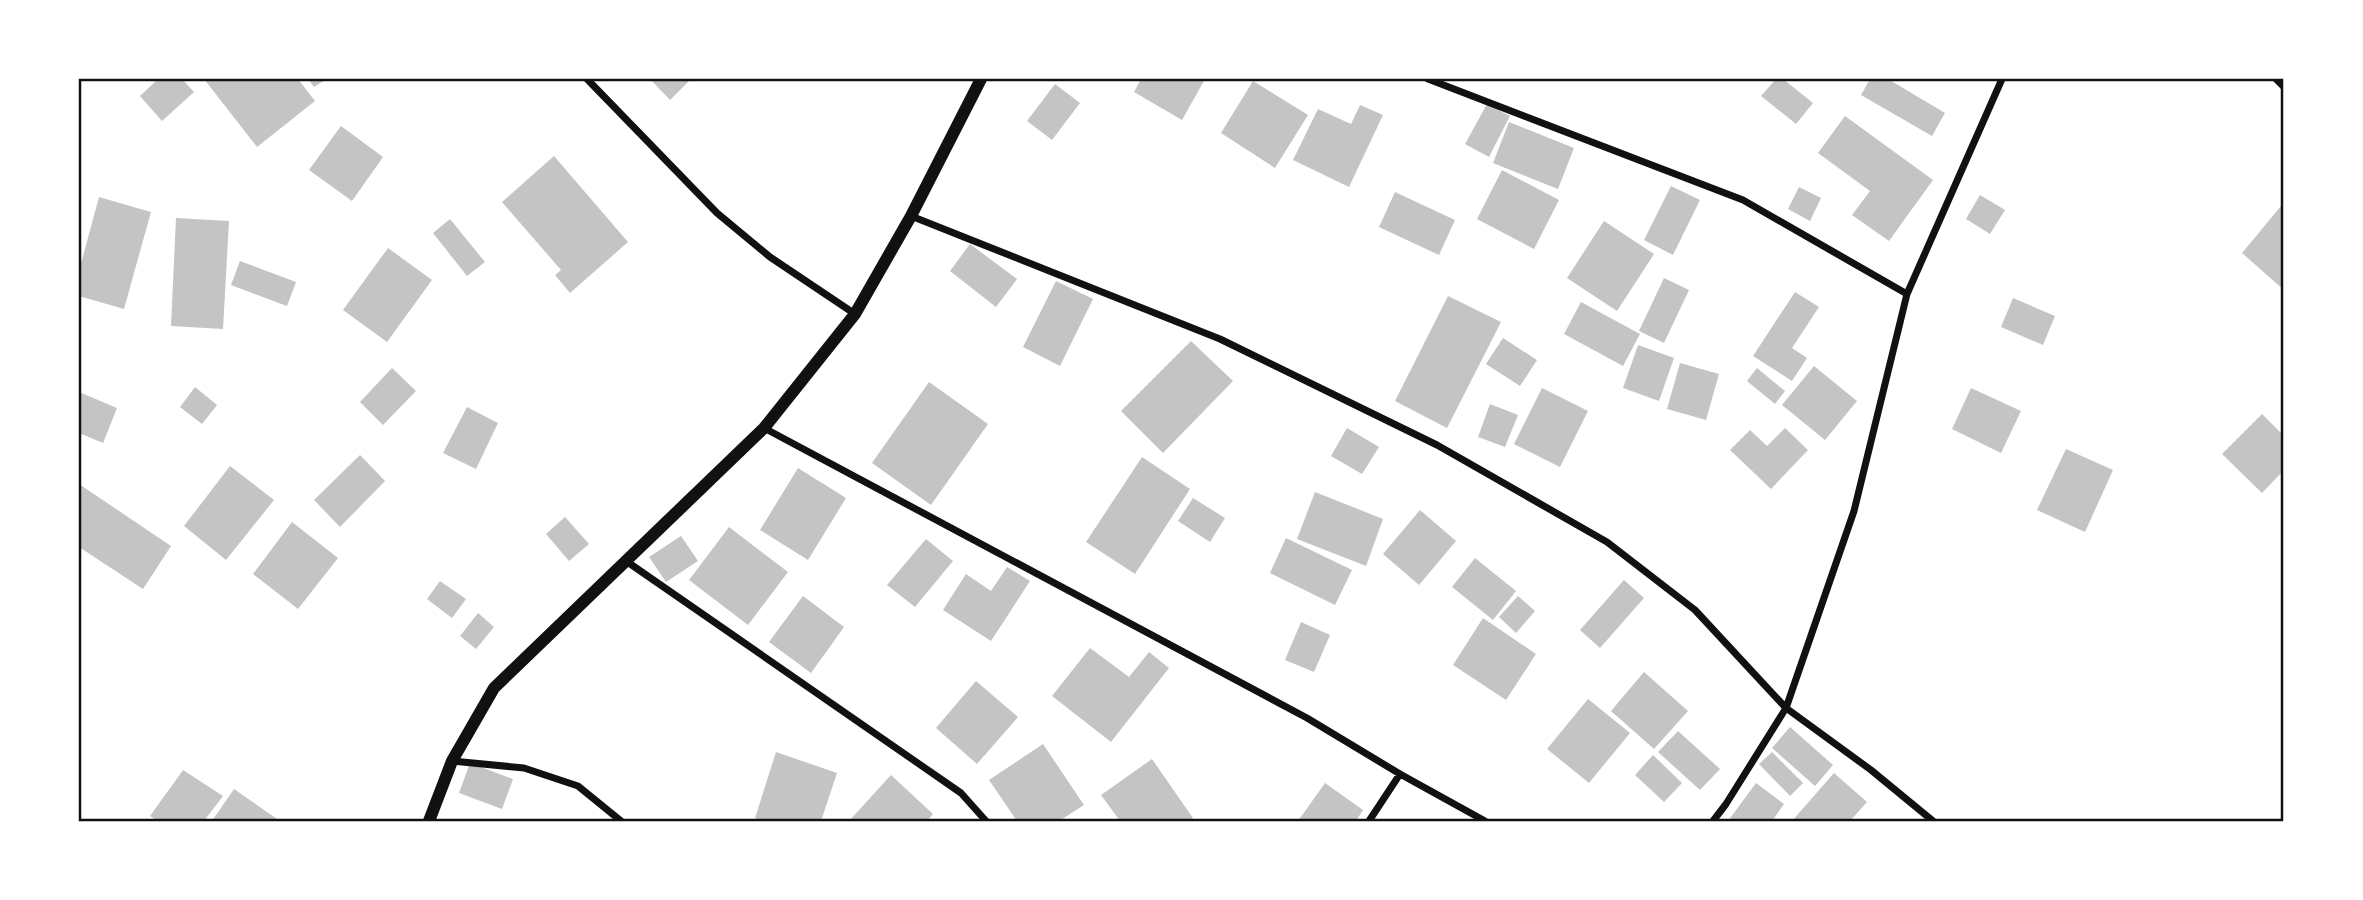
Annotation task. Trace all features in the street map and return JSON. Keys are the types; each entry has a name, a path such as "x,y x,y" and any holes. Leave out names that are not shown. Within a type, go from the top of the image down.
{"street":[{"path":"587,79 717,213 770,257 855,314"},
{"path":"429,821 452,761 494,688 764,428 855,314 911,216 981,79"},
{"path":"1428,79 1743,200 1907,294"},
{"path":"1713,821 1786,708 1854,511 1907,294 2002,79"},
{"path":"2276,79 2284,87"},
{"path":"911,216 1220,339 1437,445 1607,542 1695,610 1786,708 1871,770 1933,821"},
{"path":"764,428 1307,718 1485,821"},
{"path":"626,561 961,793 986,821"},
{"path":"452,761 524,768 578,786 621,821"},
{"path":"1369,821 1400,774"}],"building":[{"path":"158,79 182,79 194,92 162,121 140,96"},
{"path":"204,79 298,79 315,101 257,147"},
{"path":"308,79 327,79 314,87"},
{"path":"650,79 691,79 670,100"},
{"path":"1141,79 1205,79 1182,120 1134,92"},
{"path":"1776,79 1783,79 1813,103 1796,124 1761,96"},
{"path":"1870,79 1888,79 1945,113 1932,136 1861,95"},
{"path":"1253,81 1308,115 1275,168 1221,133"},
{"path":"1055,84 1080,103 1052,140 1027,121"},
{"path":"1487,104 1510,116 1489,157 1465,144"},
{"path":"1360,105 1383,115 1349,187 1293,160 1318,109 1351,124"},
{"path":"1845,116 1933,180 1889,241 1852,215 1870,191 1818,153"},
{"path":"1509,122 1574,148 1558,189 1493,163"},
{"path":"341,126 383,157 352,201 309,170"},
{"path":"554,156 628,242 570,293 555,275 561,270 502,202"},
{"path":"1502,170 1559,200 1534,249 1477,219"},
{"path":"1671,186 1700,200 1673,255 1644,240"},
{"path":"1799,187 1821,198 1810,221 1788,209"},
{"path":"1395,192 1455,220 1439,255 1379,227"},
{"path":"1980,195 2005,210 1990,234 1966,219"},
{"path":"99,197 151,212 124,309 79,296 79,271"},
{"path":"2281,206 2284,209 2284,290 2242,253"},
{"path":"176,218 229,221 223,329 171,326"},
{"path":"450,219 485,262 467,276 433,233"},
{"path":"1604,221 1654,254 1617,311 1567,278"},
{"path":"970,244 1017,279 996,307 950,271"},
{"path":"388,248 432,280 387,342 343,310"},
{"path":"240,261 296,282 287,306 231,285"},
{"path":"1664,278 1689,290 1664,343 1639,331"},
{"path":"1056,281 1093,299 1060,366 1023,347"},
{"path":"1795,292 1819,307 1792,348 1807,358 1792,381 1753,356"},
{"path":"1448,296 1501,322 1447,428 1395,401"},
{"path":"2013,298 2055,316 2043,345 2001,327"},
{"path":"1581,302 1640,334 1623,366 1564,334"},
{"path":"1503,338 1537,360 1520,386 1486,364"},
{"path":"1191,341 1233,381 1163,453 1121,411"},
{"path":"1638,345 1674,358 1659,401 1623,388"},
{"path":"1680,363 1719,374 1706,420 1667,409"},
{"path":"1814,366 1857,401 1825,440 1782,405"},
{"path":"392,368 416,391 383,425 360,402"},
{"path":"1757,368 1785,391 1775,404 1747,381"},
{"path":"929,382 988,424 931,505 872,463"},
{"path":"195,387 217,405 202,424 180,407"},
{"path":"1542,388 1588,411 1560,467 1514,444"},
{"path":"1971,388 2021,411 2001,453 1952,429"},
{"path":"79,392 117,408 103,443 79,433"},
{"path":"1490,404 1518,415 1505,447 1478,437"},
{"path":"467,407 498,423 476,469 443,453"},
{"path":"2262,414 2284,436 2284,470 2262,493 2222,454"},
{"path":"1347,428 1379,447 1362,474 1331,456"},
{"path":"1785,428 1808,450 1771,489 1730,450 1750,430 1767,446"},
{"path":"2066,449 2113,470 2085,532 2037,510"},
{"path":"360,455 385,481 340,527 314,500"},
{"path":"1142,457 1190,489 1135,574 1086,542"},
{"path":"230,466 274,500 226,560 184,526"},
{"path":"798,468 846,498 808,560 760,530"},
{"path":"79,484 171,546 143,589 79,547"},
{"path":"1315,492 1383,519 1366,566 1297,539"},
{"path":"1193,498 1225,518 1210,542 1178,521"},
{"path":"1420,510 1456,541 1419,585 1383,554"},
{"path":"565,517 589,544 569,561 546,534"},
{"path":"292,522 338,558 298,609 253,574"},
{"path":"729,527 788,572 748,625 689,580"},
{"path":"681,536 698,561 666,582 649,557"},
{"path":"1286,538 1352,570 1335,605 1270,573"},
{"path":"926,539 953,561 915,607 887,585"},
{"path":"1475,558 1516,591 1493,620 1452,587"},
{"path":"1007,567 1030,581 991,641 943,610 966,574 991,591"},
{"path":"1624,580 1644,598 1600,648 1580,630"},
{"path":"440,581 466,599 452,618 427,599"},
{"path":"803,596 844,627 811,673 769,642"},
{"path":"1518,596 1535,611 1516,633 1499,617"},
{"path":"478,613 494,627 476,649 460,636"},
{"path":"1483,618 1536,654 1506,700 1453,665"},
{"path":"1301,622 1330,635 1314,672 1285,660"},
{"path":"1090,648 1129,677 1149,652 1169,668 1111,742 1052,696"},
{"path":"1644,672 1688,711 1654,749 1611,711"},
{"path":"976,681 1018,717 977,764 936,728"},
{"path":"1588,699 1630,733 1589,783 1547,749"},
{"path":"1790,727 1833,765 1815,786 1772,748"},
{"path":"1678,731 1720,769 1700,790 1658,752"},
{"path":"1043,744 1084,805 1059,821 1017,821 989,780"},
{"path":"776,752 837,773 821,821 765,821 755,818"},
{"path":"1772,752 1803,783 1790,796 1759,764"},
{"path":"1653,755 1682,783 1664,802 1635,775"},
{"path":"1152,759 1193,818 1188,821 1120,821 1101,795"},
{"path":"470,763 513,779 502,809 459,793"},
{"path":"183,770 223,796 204,821 158,821 150,816"},
{"path":"1834,773 1867,802 1850,821 1792,821"},
{"path":"891,775 933,814 927,821 849,821"},
{"path":"1325,783 1363,810 1356,821 1298,821"},
{"path":"1756,783 1784,804 1772,821 1728,821"},
{"path":"234,789 280,821 212,821"}]}
